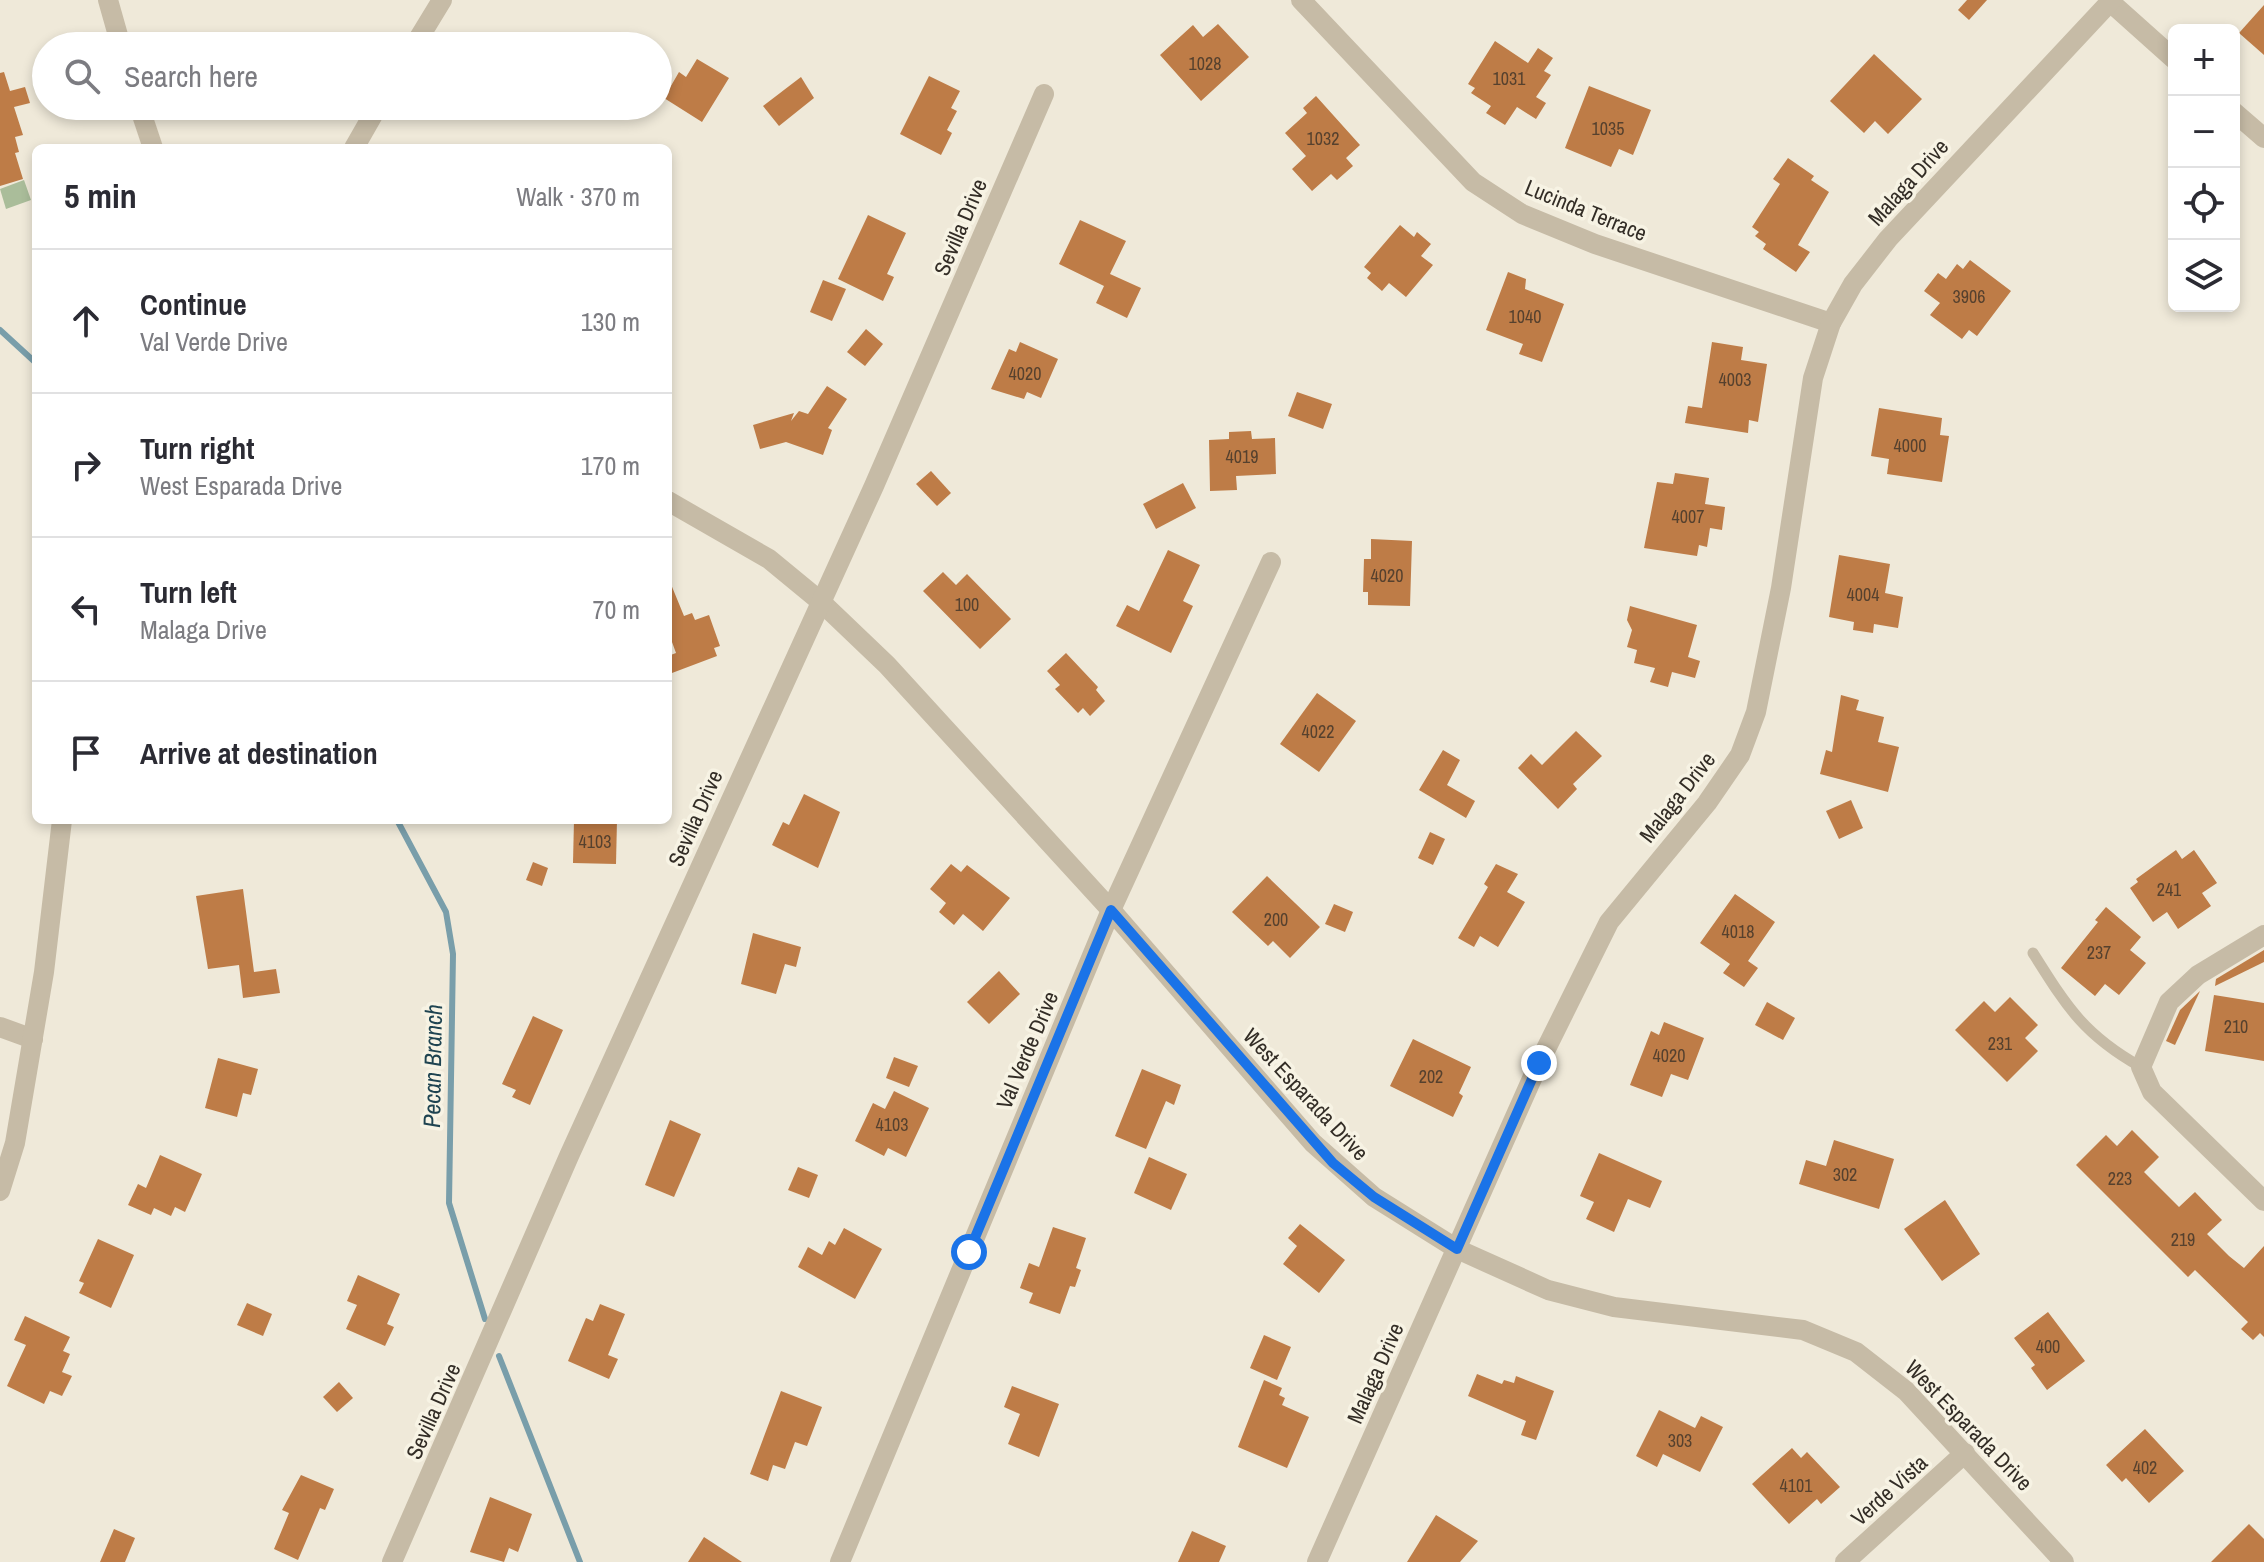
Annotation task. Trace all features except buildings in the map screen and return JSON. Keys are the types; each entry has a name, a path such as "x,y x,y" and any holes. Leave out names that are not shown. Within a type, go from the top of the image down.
{"street":[{"path":"108,0 117,32"},
{"path":"423,32 442,0"},
{"name":"Lucinda Terrace","path":"1301,0 1473,182 1522,214 1595,244 1831,323"},
{"path":"2109,1 2168,54"},
{"name":"Malaga Drive","path":"1317,1562 1539,1063 1609,922 1707,803 1740,755 1756,712 1781,588 1813,378 1831,323 1853,284 1888,239 2109,1"},
{"name":"Sevilla Drive","path":"392,1562 569,1156 874,486 1044,94"},
{"path":"2240,117 2264,138"},
{"path":"144,120 152,144"},
{"path":"356,144 370,120"},
{"name":"West Esparada Drive","path":"672,503 769,559 820,601 887,665 1111,910 1323,1153 1374,1197 1457,1249 1517,1278 1581,1300 1647,1312 1784,1326 1829,1338 1880,1367 1965,1453 2064,1562"},
{"name":"Val Verde Drive","path":"840,1562 1111,910 1271,562"},
{"path":"0,1191 15,1143 33,1039 61,824"},
{"path":"2264,935 2198,975 2169,1002 2141,1067 2152,1092 2264,1201"},
{"path":"0,1027 33,1039"},
{"name":"Verde Vista","path":"1845,1562 1965,1453"}],"lane":[{"path":"2033,953 2072,1014 2107,1048 2141,1067"}],"green space":[{"path":"24,180 31,200 6,209 0,189"}],"waterway":[{"name":"Pecan Branch","path":"0,330 32,359"},
{"name":"Pecan Branch","path":"399,824 446,912 453,954 449,1203 485,1319"},
{"name":"Pecan Branch","path":"499,1356 580,1562"}],"route":[{"path":"969,1252 1111,910 1333,1163 1374,1197 1457,1249 1539,1063"}]}
